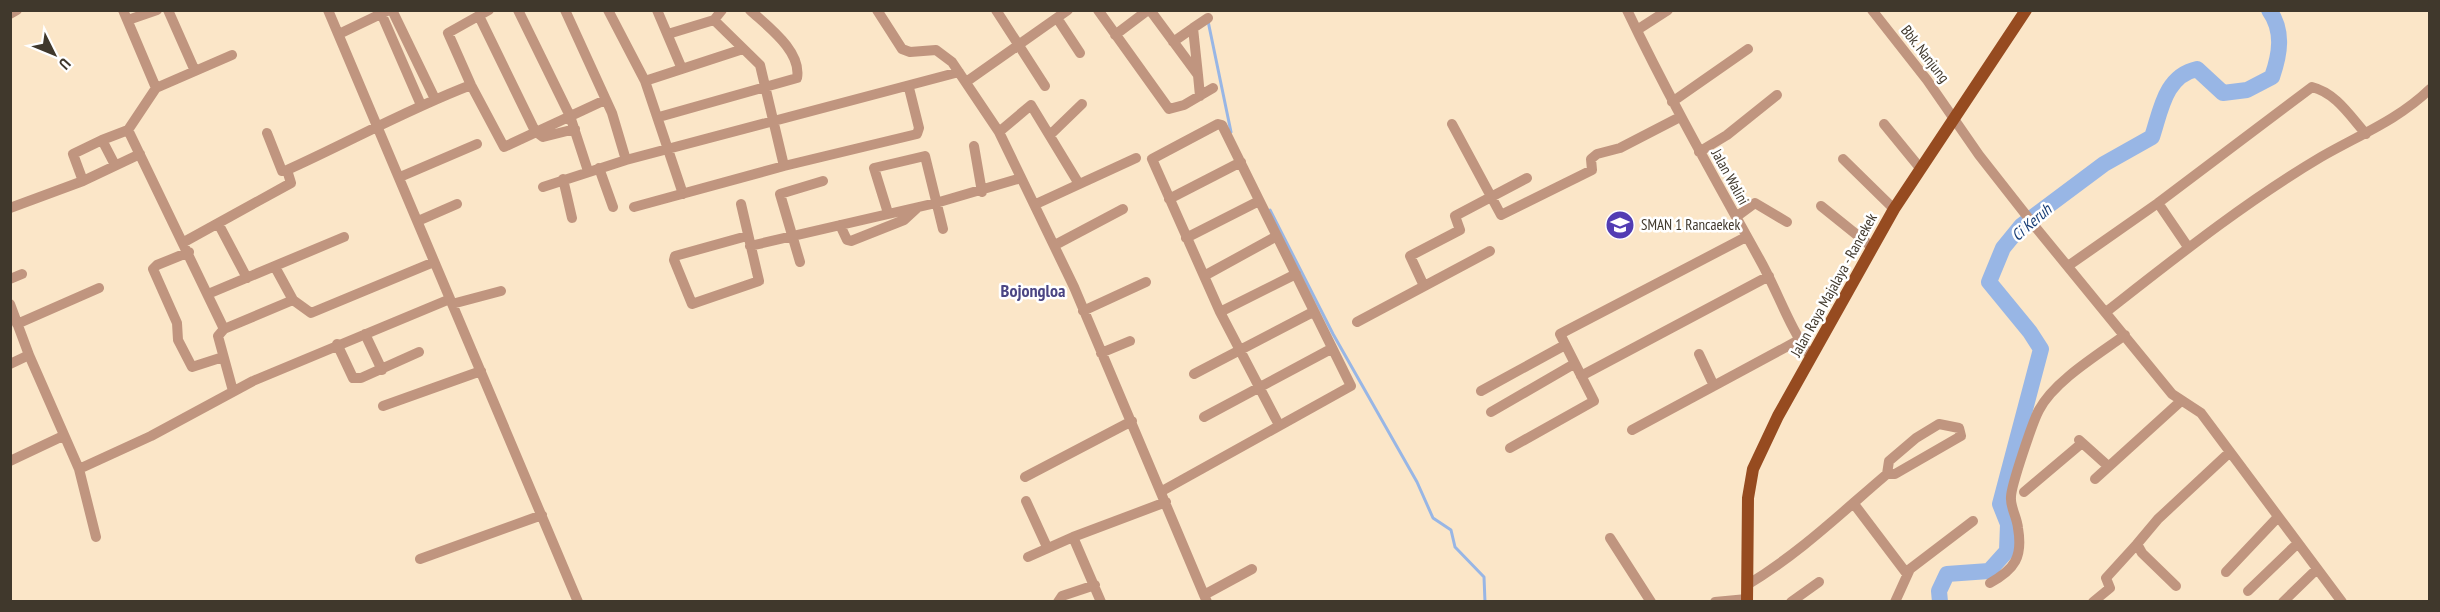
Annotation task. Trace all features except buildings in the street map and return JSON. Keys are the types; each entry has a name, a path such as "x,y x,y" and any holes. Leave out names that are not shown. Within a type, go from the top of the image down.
{"main road":[{"name":"Jalan Raya Majalaya - Rancekek","path":"1747,600 1748,498 1753,469 1778,416 1894,209 2026,10"}],"street":[{"path":"10,14 17,10"},
{"path":"156,88 125,15 157,10"},
{"path":"168,10 195,71"},
{"path":"328,10 578,602"},
{"path":"489,10 448,33 471,85 504,147 605,100"},
{"path":"518,10 613,207"},
{"path":"565,10 605,100 626,160"},
{"path":"608,10 645,81 683,194"},
{"path":"657,10 682,69"},
{"path":"668,34 714,20 722,10"},
{"path":"659,117 795,79 798,72 786,46 750,10"},
{"path":"877,10 902,49 910,52 936,50 952,62 999,132 1055,245 1162,490 1205,598 1252,569"},
{"path":"996,10 1017,46 1045,86"},
{"path":"543,187 626,160 909,88 963,77 1017,46 1068,10"},
{"path":"1098,10 1169,109 1184,105 1213,88"},
{"path":"1116,35 1149,10 1198,75"},
{"name":"Jalan Walini","path":"1627,10 1680,117 1769,276 1798,340 1811,357"},
{"path":"1637,30 1668,10"},
{"name":"Bbk. Nanjung","path":"1872,10 2028,218 2172,394 2201,413 2342,602"},
{"path":"339,34 387,12"},
{"path":"387,12 435,99"},
{"path":"387,12 422,105"},
{"path":"479,16 535,131 543,136 575,129"},
{"path":"1057,18 1080,53"},
{"path":"1173,42 1208,18"},
{"path":"714,20 760,65 784,166"},
{"path":"1193,28 1200,96"},
{"path":"645,81 743,49"},
{"path":"1672,102 1748,49"},
{"path":"83,181 73,154 128,130 156,88 232,55"},
{"path":"267,133 282,171 287,170 379,128 422,105 471,85"},
{"path":"2068,267 2158,203 2312,87 2324,90 2339,102 2366,134"},
{"path":"634,207 784,166 917,134 919,128 909,88"},
{"path":"2106,312 2188,247 2322,157 2410,108 2430,89"},
{"path":"1699,152 1727,135 1777,95"},
{"path":"1051,134 1082,104"},
{"path":"999,132 1031,105 1051,134 1079,184"},
{"path":"1452,124 1501,215 1592,170 1590,160 1597,154 1620,148 1680,117"},
{"path":"1162,490 1349,389 1351,384 1331,349 1241,162 1220,124 1152,159 1220,312 1279,425"},
{"path":"1884,124 1920,168"},
{"path":"128,130 224,329"},
{"path":"102,140 115,165"},
{"path":"400,177 477,144"},
{"path":"974,146 982,192"},
{"path":"10,208 83,181 140,154"},
{"path":"888,213 874,168 924,156 943,229"},
{"path":"1036,204 1136,158"},
{"path":"1843,159 1894,209"},
{"path":"1169,199 1241,162"},
{"path":"223,357 192,367 178,340 177,323 153,269 219,225 289,186 291,180 287,170"},
{"path":"741,204 748,241 759,280 758,283 692,304 674,260 675,256 748,241 792,236 982,192 1021,178"},
{"path":"1424,286 1410,256 1460,230 1455,216 1527,178"},
{"path":"563,179 573,218"},
{"path":"800,262 780,193 823,180"},
{"path":"1186,238 1259,201"},
{"path":"1736,217 1755,203 1787,222"},
{"path":"2158,203 2188,247"},
{"path":"418,221 457,204"},
{"path":"1821,206 1872,247"},
{"path":"840,225 847,240 851,241 904,220 918,207"},
{"path":"1055,245 1123,209"},
{"path":"219,225 247,278"},
{"path":"208,294 344,237"},
{"path":"1204,276 1277,237"},
{"path":"1510,448 1593,404 1594,401 1561,334 1746,237"},
{"path":"1357,322 1490,251"},
{"path":"275,267 293,300 306,312 316,313 434,262"},
{"path":"10,279 22,274"},
{"path":"1220,312 1296,274"},
{"path":"1581,376 1769,276"},
{"path":"1083,311 1146,282"},
{"path":"17,324 99,288"},
{"path":"78,469 151,436 233,391 337,344 451,302 501,291"},
{"path":"233,391 218,338 224,329 293,300"},
{"path":"10,304 29,355 78,469 96,537"},
{"path":"1194,374 1313,312"},
{"path":"365,334 382,370"},
{"path":"1990,583 2007,573 2016,563 2018,528 2010,494 2040,408 2056,389 2124,335"},
{"path":"1632,430 1798,340"},
{"path":"1101,353 1130,341"},
{"path":"337,344 353,378 382,370 419,352"},
{"path":"1481,391 1565,345"},
{"path":"1204,417 1331,349"},
{"path":"1699,354 1714,386"},
{"path":"10,364 29,355"},
{"path":"1491,412 1574,364"},
{"path":"383,406 481,371"},
{"path":"2095,479 2181,401"},
{"path":"1025,477 1132,421"},
{"path":"1747,585 1785,562 1887,474 1895,474 1961,436 1959,428 1939,424 1926,431 1888,461 1887,474"},
{"path":"10,461 63,436"},
{"path":"2024,492 2080,442 2108,466"},
{"path":"2093,602 2110,588 2106,578 2158,519 2230,452"},
{"path":"2018,472 2032,483"},
{"path":"1026,501 1047,548"},
{"path":"1028,556 1166,502"},
{"path":"1854,504 1907,574"},
{"path":"420,559 542,515"},
{"path":"2226,572 2278,517"},
{"path":"1894,602 1907,574 1973,521"},
{"path":"1073,537 1101,602"},
{"path":"1610,537 1651,602"},
{"path":"2137,544 2142,553 2176,586"},
{"path":"2248,591 2297,544"},
{"path":"2283,602 2317,569"},
{"path":"1791,602 1819,582"},
{"path":"1058,602 1062,596 1095,585"},
{"path":"1715,602 1747,600"}],"waterway":[{"name":"Ci Keruh","path":"1940,602 1939,591 1947,574 1989,571 2007,551 2008,524 2000,504 2041,349 1989,282 2003,248 2021,226 2104,164 2152,137 2162,105 2171,86 2186,73 2197,69 2223,93 2247,90 2272,77 2277,60 2279,34 2269,10"},
{"path":"1208,21 1231,132"},
{"path":"1270,210 1333,334 1417,482 1433,518 1451,530 1455,547 1484,577 1485,602"}],"place":[{"name":"SMAN 1 Rancaekek","path":"1620,225"}],"district":[{"name":"Bojongloa","path":"1033,291"}]}
